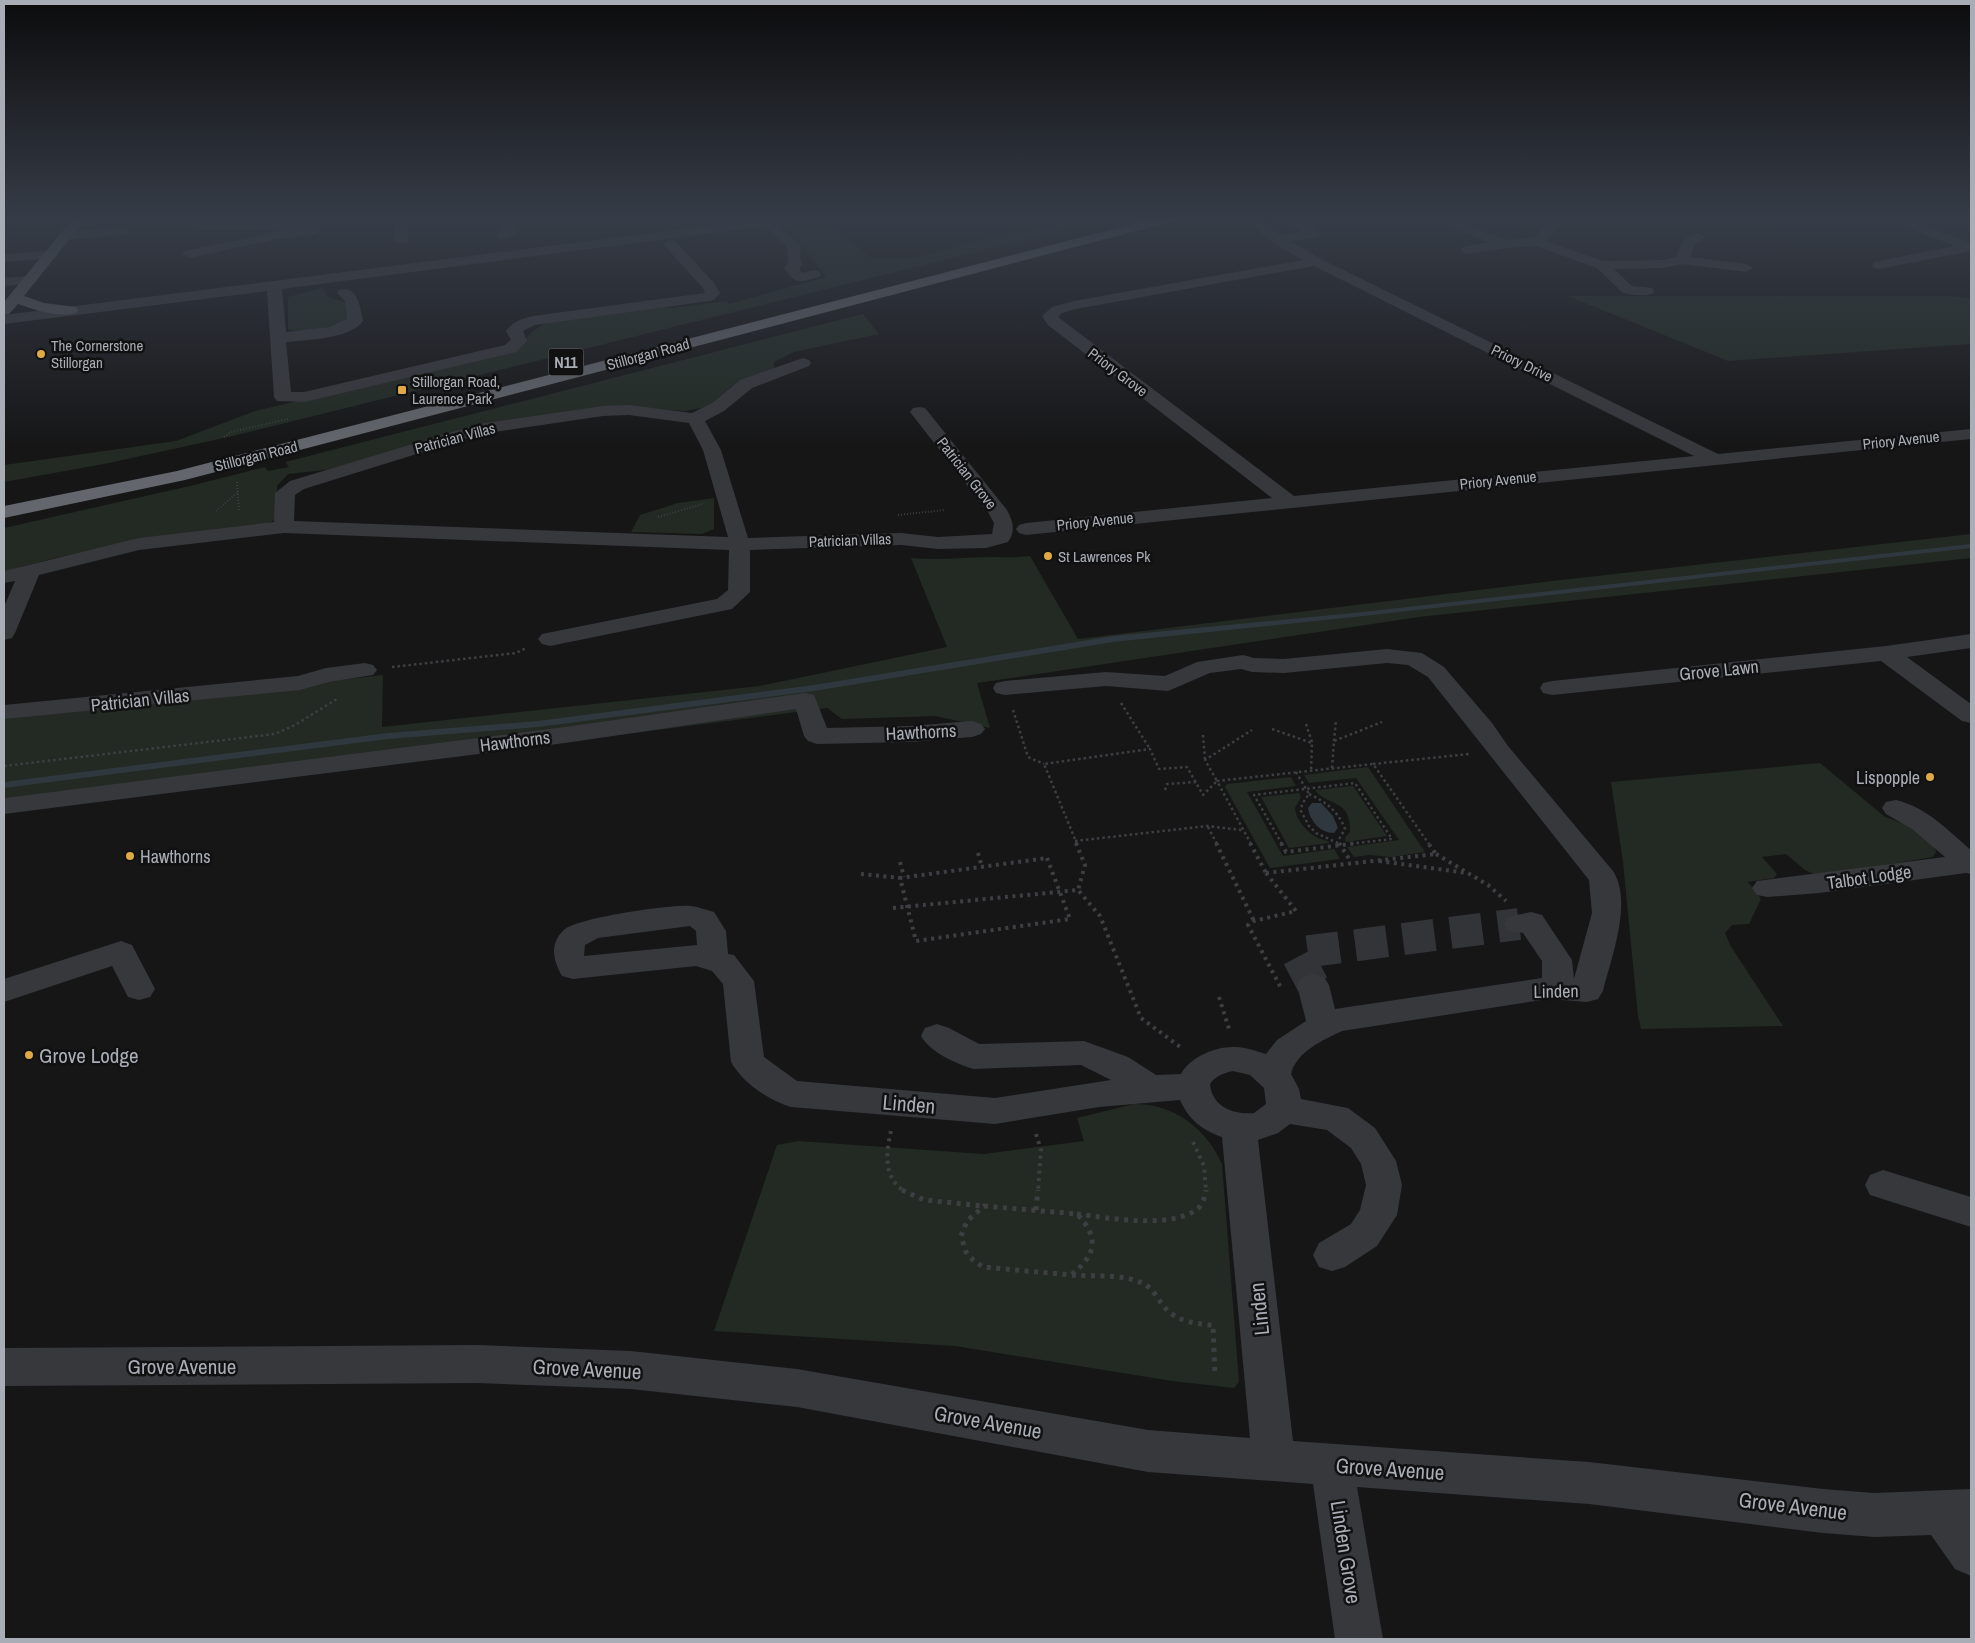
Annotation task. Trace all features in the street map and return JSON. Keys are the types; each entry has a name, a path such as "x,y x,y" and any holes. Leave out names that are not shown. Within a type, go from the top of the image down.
{"highway":[{"name":"Stillorgan Road","path":"216,450 452,392 832,294"},
{"name":"Stillorgan Road","path":"4,512 206,469 879,294"},
{"path":"4,498 158,464"}],"main road":[{"path":"4,311 19,294"},
{"path":"15,298 42,307 71,310"}],"street":[{"path":"4,320 204,294"},
{"path":"275,294 283,397 304,396 510,349 519,341 518,335 514,330 520,325 533,321 709,297 712,294"},
{"path":"278,338 329,331 350,325 354,321 352,300 345,294"},
{"name":"Priory Grove","path":"1138,294 1074,305 1057,310 1050,316 1053,322 1288,501"},
{"name":"Priory Drive","path":"1380,294 1714,459"},
{"path":"550,639 724,604 739,592 740,544 712,450 695,419 718,407 746,384 804,363"},
{"name":"Patrician Villas","path":"284,527 284,493 297,485 479,429 603,411 629,410 695,419"},
{"name":"Patrician Grove","path":"898,530 938,543 1008,543 1004,523 997,510 919,412"},
{"name":"Priory Avenue","path":"1026,529 1288,501 1971,434"},
{"name":"Patrician Villas","path":"4,577 139,544 284,527 740,544 898,530"},
{"path":"4,633 31,569"},
{"name":"Grove Lawn","path":"1552,688 1886,653 1971,641"},
{"path":"1886,653 1971,716"},
{"name":"Linden","path":"713,960 723,963 738,981 748,1062 778,1087 791,1094 995,1111 1151,1088 1194,1086 1194,1097 1206,1113 1224,1124 1239,1127 1253,1127 1265,1124 1275,1117 1279,1059 1306,1035 1323,1024 1337,1020 1549,988 1587,991 1607,913 1603,878 1498,751 1483,728 1436,672 1414,658 1387,656 1284,666 1252,665 1243,662 1205,667 1168,684 1106,679 1006,688"},
{"name":"Patrician Villas","path":"4,712 42,710 300,683 326,675 365,670"},
{"name":"Hawthorns","path":"4,806 565,735 805,700 817,736 911,734 972,729"},
{"name":"Talbot Lodge","path":"1896,808 1922,823 1970,864"},
{"name":"Talbot Lodge","path":"1767,888 1819,884 1970,864"},
{"path":"1519,924 1531,922 1557,960 1558,983 1549,988"},
{"path":"4,991 120,952 140,989"},
{"path":"1299,991 1323,1024"},
{"path":"937,1036 974,1057 1084,1053 1116,1066 1151,1088"},
{"path":"1194,1086 1197,1075 1206,1066 1218,1061 1232,1059 1248,1061 1262,1066 1278,1092 1336,1118 1363,1138 1378,1161 1384,1186 1378,1215 1364,1235 1332,1255"},
{"name":"Linden","path":"1239,1127 1274,1460"},
{"path":"1883,1185 1971,1212"},
{"name":"Grove Avenue","path":"4,1367 478,1364 631,1370 797,1388 1148,1451 1589,1483 1702,1495 1823,1511 1874,1515 1957,1512"},
{"name":"Linden Grove","path":"1332,1465 1359,1639"},
{"path":"1957,1512 1971,1553"}],"path":[{"path":"295,417 231,432 224,437 226,432 295,417"},
{"path":"237,480 241,531"},
{"path":"640,540 652,519 692,506 726,502"},
{"path":"898,530 897,515 945,510"},
{"path":"4,766 274,734 295,725 358,686 365,670 516,652 550,639"},
{"path":"1106,679 1150,749 1159,769 1187,766 1203,796 1217,781 1498,751"},
{"path":"1006,688 1028,757 1044,764 1150,749"},
{"path":"1332,768 1336,720"},
{"path":"1334,740 1382,722"},
{"path":"1306,724 1312,742 1311,770"},
{"path":"1272,729 1312,742"},
{"path":"1205,760 1252,730"},
{"path":"1203,735 1205,760 1266,873 1296,911 1248,924 1299,991"},
{"path":"1044,764 1085,865 1078,890"},
{"path":"1266,873 1350,862 1436,854 1373,764"},
{"path":"1296,772 1309,794 1333,806 1342,818 1345,829 1339,844"},
{"path":"1165,790 1166,784 1196,782"},
{"path":"1355,783 1392,839 1286,852 1254,795 1306,789 1355,783"},
{"path":"1309,794 1302,804 1301,811 1309,826 1316,833 1339,844 1350,862"},
{"path":"1075,841 1207,826 1242,830"},
{"path":"1207,826 1254,921"},
{"path":"978,853 982,867"},
{"path":"862,874 902,878 1047,858 1070,919 916,941 902,878 900,862"},
{"path":"1371,860 1469,874"},
{"path":"893,908 1078,890"},
{"path":"1078,890 1100,916 1141,1018 1184,1049"},
{"path":"1219,997 1232,1037"},
{"path":"896,1103 887,1153 888,1172 901,1190 925,1202 1148,1220 1168,1218 1195,1210 1205,1198 1206,1178 1204,1167 1199,1153 1190,1138"},
{"path":"1026,1106 1041,1150 1036,1210"},
{"path":"984,1206 971,1215 964,1225 961,1238 964,1250 972,1260 983,1267 1135,1280 1154,1291 1164,1307 1180,1319 1190,1324 1213,1325 1215,1376"},
{"path":"1071,1275 1083,1267 1091,1256 1093,1243 1092,1232 1086,1222 1077,1214"}],"shaded area":[{"path":"300,294 326,294 327,297 348,303 347,319 318,329 288,330 288,297"},
{"path":"766,294 808,294 233,436 104,464 4,482 4,465 176,441 255,411 509,352 547,322 651,306 673,308 726,301 729,304"},
{"path":"1568,296 1945,296 1971,298 1971,344 1728,361"},
{"path":"863,314 879,334 794,352 774,362 774,369 737,382 707,407 684,411 632,407 476,426 335,469 288,474 277,486 277,517 264,525 100,549 68,555 4,572 4,528 265,467 268,471 289,467 285,462"},
{"path":"714,498 714,529 702,534 631,532 640,515 678,503"},
{"path":"1971,534 1971,558 1419,617 977,683 990,728 935,716 842,719 827,708 495,751 341,756 4,798 4,718 383,675 382,727 760,686 947,647 911,558 942,559 1030,556 1078,639 1552,581"},
{"path":"1820,763 1885,817 1905,824 1935,846 1936,852 1933,857 1818,876 1805,870 1786,854 1762,857 1777,874 1774,878 1748,882 1761,899 1749,924 1732,925 1725,933 1730,945 1783,1026 1641,1029 1638,1016 1623,862 1611,782"},
{"path":"1368,767 1425,852 1391,857 1370,855 1354,857 1347,847 1399,840 1356,778 1309,783 1304,775"},
{"path":"1291,777 1296,786 1247,792 1283,856 1334,849 1340,859 1270,868 1225,787 1227,784"},
{"path":"1353,786 1387,836 1346,842 1345,838 1350,832 1347,813 1343,808 1326,799 1315,790"},
{"path":"1299,793 1301,797 1295,808 1299,821 1312,835 1330,843 1289,848 1261,797"},
{"path":"1312,803 1321,803 1333,816 1338,828 1334,833 1320,829 1313,822 1308,808"},
{"path":"1134,1104 1162,1108 1187,1120 1207,1139 1222,1164 1239,1382 1234,1388 1172,1381 955,1346 714,1331 777,1145 798,1141 984,1154 1084,1141 1077,1118"}],"waterway":[{"path":"4,785 388,736 538,724 814,688 1113,639 1363,614 1971,546"}],"tunnel":[{"path":"1313,985 1296,953 1519,924"}],"place":[{"name":"The Cornerstone Stillorgan","path":"41,354"},
{"name":"Stillorgan Road, Laurence Park","path":"402,390"},
{"name":"St Lawrences Pk","path":"1048,556"},
{"name":"Lispopple","path":"1930,777"},
{"name":"Hawthorns","path":"130,856"},
{"name":"Grove Lodge","path":"29,1055"}]}
